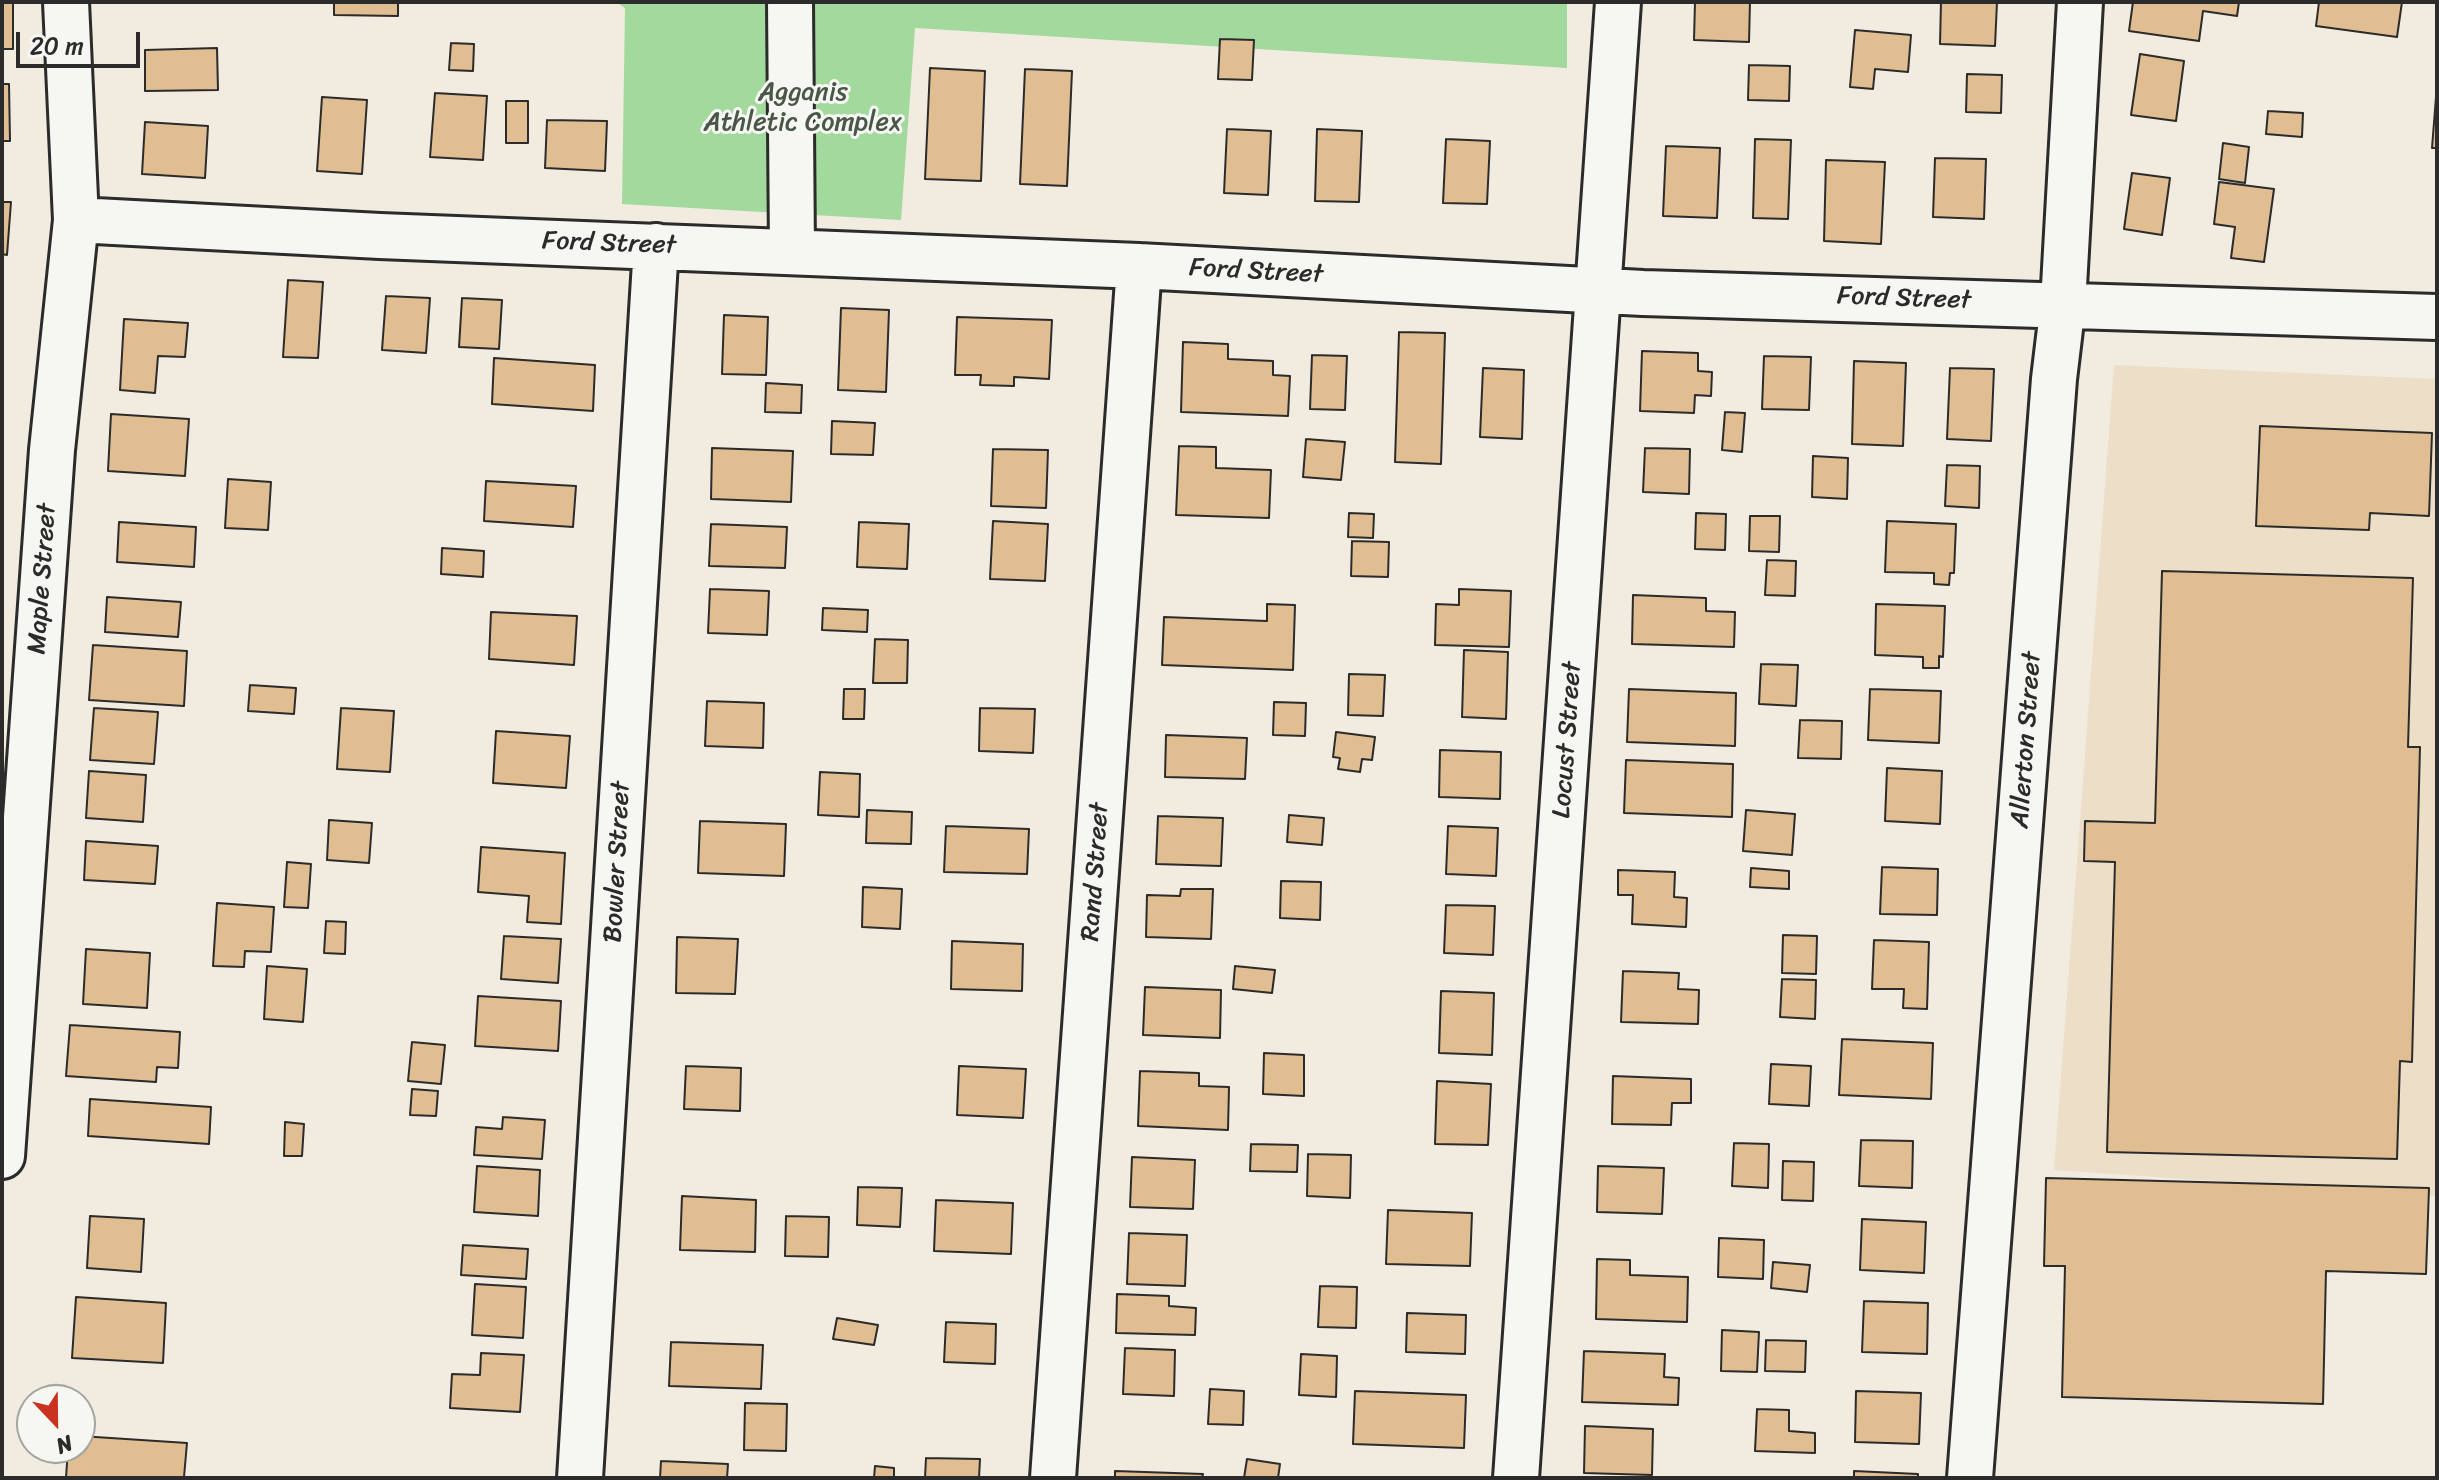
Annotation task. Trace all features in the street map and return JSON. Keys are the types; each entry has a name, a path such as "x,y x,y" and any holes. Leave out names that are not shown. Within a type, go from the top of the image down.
{"street":[{"name":"Maple Street","path":"2,1156 17,722 52,450 76,220 66,2"},
{"path":"790,2 792,251"},
{"name":"Locust Street","path":"1516,1478 1618,2"},
{"name":"Allerton Street","path":"1970,1478 2054,379 2063,304 2080,2"},
{"name":"Ford Street","path":"76,220 1139,266 1643,293 2437,317"},
{"name":"Bowler Street","path":"580,1478 656,246"},
{"name":"Rand Street","path":"1053,1478 1139,266"}],"shaded area":[{"path":"2114,365 2437,379 2437,1196 2054,1170"}],"green space":[{"name":"Agganis Athletic Complex","path":"616,2 1567,2 1567,68 915,28 901,220 622,204 625,8"}],"building":[{"path":"13,2 13,49 2,49 2,3"},
{"path":"334,2 398,2 398,16 334,15"},
{"path":"1695,2 1750,2 1749,42 1694,40"},
{"path":"1941,2 1997,2 1995,46 1940,44"},
{"path":"2133,2 2239,2 2237,16 2203,11 2199,41 2129,31"},
{"path":"2319,2 2402,2 2397,37 2316,26"},
{"path":"1855,30 1911,35 1908,72 1875,69 1873,89 1850,87"},
{"path":"1220,39 1254,40 1252,80 1218,79"},
{"path":"451,43 474,44 473,71 449,70"},
{"path":"217,48 218,90 145,91 145,50"},
{"path":"2140,54 2184,61 2176,121 2131,115"},
{"path":"1749,65 1790,66 1789,101 1748,100"},
{"path":"930,68 985,71 981,181 925,179"},
{"path":"1025,69 1072,71 1067,186 1020,184"},
{"path":"1967,74 2002,75 2001,113 1966,112"},
{"path":"2,84 9,84 10,141 2,141"},
{"path":"2437,84 2437,148 2432,148"},
{"path":"435,93 487,96 483,160 430,157"},
{"path":"322,97 367,100 362,174 317,171"},
{"path":"506,101 528,101 528,143 506,143"},
{"path":"2268,111 2303,113 2302,137 2266,134"},
{"path":"547,120 607,121 605,171 545,168"},
{"path":"145,122 208,126 205,178 142,174"},
{"path":"1227,129 1271,131 1268,195 1224,193"},
{"path":"1317,129 1362,131 1359,202 1315,201"},
{"path":"1446,139 1490,141 1487,204 1443,203"},
{"path":"1755,139 1791,140 1788,219 1753,218"},
{"path":"2223,143 2249,147 2245,183 2219,179"},
{"path":"1666,146 1720,148 1717,218 1663,216"},
{"path":"1935,158 1986,159 1984,219 1933,217"},
{"path":"1826,160 1885,162 1881,244 1824,241"},
{"path":"2132,173 2170,178 2162,235 2124,229"},
{"path":"2219,182 2274,189 2264,262 2231,258 2235,227 2214,224"},
{"path":"2,202 11,202 7,255 2,254"},
{"path":"288,280 323,282 318,358 283,357"},
{"path":"386,296 430,298 426,353 382,350"},
{"path":"462,298 502,300 499,349 459,347"},
{"path":"841,308 889,310 886,392 838,390"},
{"path":"724,315 768,317 766,375 722,374"},
{"path":"957,317 1052,320 1049,379 1014,377 1014,386 980,385 981,375 955,375"},
{"path":"124,319 188,323 185,357 158,356 155,393 120,390"},
{"path":"1399,332 1445,333 1441,464 1395,462"},
{"path":"1183,342 1228,344 1228,359 1273,361 1273,375 1290,376 1288,416 1181,412"},
{"path":"1642,351 1698,353 1698,371 1712,372 1711,396 1695,395 1694,413 1640,411"},
{"path":"1312,355 1347,356 1345,410 1310,409"},
{"path":"1764,356 1811,357 1809,410 1762,409"},
{"path":"494,358 595,365 593,411 492,404"},
{"path":"1854,361 1906,363 1903,446 1852,444"},
{"path":"1483,368 1524,370 1522,439 1480,437"},
{"path":"1950,368 1994,369 1991,441 1947,439"},
{"path":"766,383 802,385 801,413 765,412"},
{"path":"1725,412 1745,413 1742,452 1722,450"},
{"path":"111,414 189,419 185,476 108,471"},
{"path":"832,421 875,423 873,455 831,454"},
{"path":"2260,426 2432,433 2429,516 2370,513 2369,530 2256,526"},
{"path":"1306,439 1345,442 1341,480 1303,477"},
{"path":"1179,446 1216,447 1216,468 1271,470 1269,518 1176,515"},
{"path":"712,448 793,451 791,502 711,499"},
{"path":"1645,448 1690,449 1689,494 1643,492"},
{"path":"993,449 1048,450 1046,508 991,506"},
{"path":"1813,456 1848,458 1847,499 1812,497"},
{"path":"1947,465 1980,466 1979,508 1945,506"},
{"path":"228,479 271,482 268,530 225,528"},
{"path":"486,481 576,486 573,527 484,521"},
{"path":"1349,513 1374,514 1373,538 1348,537"},
{"path":"1696,513 1726,514 1725,550 1695,549"},
{"path":"1750,516 1780,516 1779,552 1749,551"},
{"path":"993,521 1048,524 1045,581 990,579"},
{"path":"1887,521 1956,524 1954,573 1950,573 1949,585 1934,584 1934,573 1885,572"},
{"path":"119,522 196,527 194,567 117,562"},
{"path":"859,522 909,524 907,569 857,567"},
{"path":"711,524 787,527 785,568 709,566"},
{"path":"1352,541 1389,542 1388,577 1351,576"},
{"path":"442,548 484,551 483,577 441,574"},
{"path":"1767,560 1796,561 1795,596 1765,595"},
{"path":"2162,571 2413,578 2408,747 2420,747 2412,1062 2400,1061 2397,1159 2107,1152 2115,862 2084,861 2085,821 2155,823"},
{"path":"710,589 769,591 767,635 708,633"},
{"path":"1459,589 1511,591 1509,647 1435,645 1436,604 1459,605"},
{"path":"1633,595 1706,598 1706,611 1735,612 1734,647 1632,644"},
{"path":"107,597 181,602 178,637 105,632"},
{"path":"1267,604 1295,605 1293,670 1162,665 1164,617 1267,621"},
{"path":"1876,604 1945,606 1943,657 1939,656 1939,668 1923,668 1923,657 1875,655"},
{"path":"823,608 868,610 867,632 822,630"},
{"path":"491,612 577,616 574,665 489,659"},
{"path":"875,639 908,640 907,683 873,683"},
{"path":"93,645 187,651 184,706 89,700"},
{"path":"1464,650 1508,652 1506,719 1462,717"},
{"path":"1761,664 1798,665 1796,706 1759,704"},
{"path":"1349,674 1385,675 1383,716 1348,715"},
{"path":"250,685 296,688 294,714 248,711"},
{"path":"844,689 865,689 864,719 843,719"},
{"path":"1629,689 1736,693 1735,746 1627,742"},
{"path":"1870,689 1941,691 1939,743 1868,740"},
{"path":"707,701 764,703 763,748 705,746"},
{"path":"1274,702 1306,703 1305,736 1273,735"},
{"path":"94,708 158,712 154,764 90,760"},
{"path":"341,708 394,711 390,772 337,769"},
{"path":"980,708 1035,709 1033,753 979,751"},
{"path":"1800,720 1842,721 1841,759 1798,758"},
{"path":"496,731 570,736 566,788 493,783"},
{"path":"1336,732 1375,737 1372,760 1362,759 1360,772 1338,769 1340,758 1333,757"},
{"path":"1166,735 1247,738 1245,779 1165,777"},
{"path":"1440,750 1501,752 1500,799 1439,797"},
{"path":"1626,760 1733,764 1732,817 1624,813"},
{"path":"1887,768 1942,771 1940,824 1885,821"},
{"path":"89,771 146,775 143,822 86,818"},
{"path":"820,772 860,774 859,817 818,815"},
{"path":"867,810 912,812 911,844 866,843"},
{"path":"1746,810 1795,814 1792,855 1743,851"},
{"path":"1289,815 1324,818 1322,845 1287,842"},
{"path":"1158,816 1223,818 1221,866 1156,864"},
{"path":"329,820 372,823 369,863 327,860"},
{"path":"700,821 786,824 784,876 698,873"},
{"path":"946,826 1029,829 1027,874 944,872"},
{"path":"1448,826 1498,828 1496,876 1446,874"},
{"path":"86,841 158,846 155,884 84,880"},
{"path":"481,847 565,853 561,924 527,922 529,896 478,892"},
{"path":"287,862 311,864 308,908 284,907"},
{"path":"1882,867 1938,869 1937,915 1880,914"},
{"path":"1751,868 1789,871 1789,889 1750,887"},
{"path":"1618,870 1675,872 1674,897 1687,898 1686,927 1632,924 1633,895 1618,895"},
{"path":"1281,881 1321,882 1320,920 1280,918"},
{"path":"863,887 902,889 900,929 862,927"},
{"path":"1181,889 1213,889 1211,939 1146,937 1147,895 1180,896"},
{"path":"217,903 274,907 271,952 245,951 244,967 213,966"},
{"path":"1446,905 1495,906 1493,955 1444,953"},
{"path":"326,921 346,922 345,954 324,953"},
{"path":"1783,935 1817,936 1816,974 1782,973"},
{"path":"504,936 561,939 558,983 501,979"},
{"path":"677,937 738,939 735,994 676,993"},
{"path":"1874,940 1929,942 1927,1009 1903,1008 1904,989 1872,989"},
{"path":"952,941 1023,944 1022,991 951,989"},
{"path":"86,949 150,953 147,1008 83,1004"},
{"path":"267,966 307,969 303,1022 264,1019"},
{"path":"1235,966 1275,970 1272,993 1233,989"},
{"path":"1623,971 1679,973 1678,989 1699,990 1698,1024 1621,1022"},
{"path":"1782,979 1816,980 1815,1019 1780,1017"},
{"path":"1145,987 1221,990 1220,1038 1143,1035"},
{"path":"1441,991 1494,993 1492,1055 1439,1053"},
{"path":"478,996 561,1001 558,1051 475,1046"},
{"path":"70,1025 180,1032 178,1068 157,1067 156,1082 66,1076"},
{"path":"1842,1039 1933,1043 1931,1099 1839,1095"},
{"path":"412,1042 445,1045 441,1084 408,1081"},
{"path":"1264,1053 1304,1055 1304,1096 1263,1094"},
{"path":"1771,1064 1811,1066 1809,1106 1769,1104"},
{"path":"686,1066 741,1068 740,1111 684,1109"},
{"path":"959,1066 1026,1069 1023,1118 957,1115"},
{"path":"1140,1071 1199,1073 1199,1086 1229,1087 1228,1130 1138,1126"},
{"path":"1613,1076 1691,1079 1691,1103 1672,1103 1671,1125 1612,1124"},
{"path":"1437,1081 1491,1084 1488,1145 1435,1144"},
{"path":"412,1089 438,1091 436,1116 410,1115"},
{"path":"90,1099 211,1107 209,1144 88,1136"},
{"path":"503,1117 545,1120 542,1159 474,1155 476,1127 502,1129"},
{"path":"285,1122 304,1124 302,1156 284,1156"},
{"path":"1861,1140 1913,1141 1912,1188 1859,1186"},
{"path":"1734,1143 1769,1144 1768,1188 1732,1186"},
{"path":"1251,1144 1298,1145 1297,1172 1250,1171"},
{"path":"1308,1154 1351,1155 1350,1198 1307,1196"},
{"path":"1132,1157 1195,1160 1193,1209 1130,1207"},
{"path":"1783,1161 1814,1162 1813,1201 1782,1200"},
{"path":"477,1166 540,1170 538,1216 474,1212"},
{"path":"1598,1166 1664,1168 1662,1214 1597,1212"},
{"path":"2046,1178 2429,1188 2426,1274 2326,1271 2323,1404 2062,1397 2065,1266 2044,1266"},
{"path":"858,1187 902,1188 900,1227 857,1225"},
{"path":"682,1196 756,1200 755,1252 680,1250"},
{"path":"936,1200 1013,1203 1011,1254 934,1251"},
{"path":"1388,1210 1472,1213 1470,1266 1386,1264"},
{"path":"90,1216 144,1219 141,1272 87,1268"},
{"path":"786,1216 829,1217 828,1257 785,1256"},
{"path":"1862,1219 1926,1222 1924,1273 1860,1270"},
{"path":"1129,1233 1187,1235 1185,1286 1127,1284"},
{"path":"1719,1238 1764,1240 1763,1279 1718,1277"},
{"path":"463,1245 528,1249 526,1279 461,1275"},
{"path":"1597,1259 1630,1260 1630,1275 1688,1277 1687,1322 1596,1319"},
{"path":"1773,1262 1810,1265 1807,1292 1771,1288"},
{"path":"475,1284 526,1287 523,1338 472,1335"},
{"path":"1320,1286 1357,1287 1356,1328 1318,1327"},
{"path":"1117,1294 1169,1296 1169,1306 1196,1308 1195,1335 1116,1333"},
{"path":"76,1297 166,1303 163,1363 72,1358"},
{"path":"1864,1301 1928,1303 1927,1354 1862,1352"},
{"path":"1407,1313 1466,1315 1465,1354 1406,1352"},
{"path":"837,1318 878,1325 874,1345 833,1339"},
{"path":"946,1322 996,1324 995,1364 944,1362"},
{"path":"1722,1330 1759,1332 1757,1372 1721,1371"},
{"path":"1766,1340 1806,1341 1805,1372 1765,1371"},
{"path":"671,1342 763,1345 761,1389 669,1386"},
{"path":"1125,1348 1175,1350 1174,1396 1123,1394"},
{"path":"1584,1351 1665,1354 1664,1377 1679,1378 1678,1405 1582,1402"},
{"path":"481,1353 524,1355 520,1412 450,1408 452,1374 480,1375"},
{"path":"1301,1354 1337,1356 1336,1397 1299,1395"},
{"path":"1210,1389 1244,1391 1243,1425 1208,1424"},
{"path":"1355,1391 1466,1395 1464,1448 1353,1444"},
{"path":"1856,1391 1921,1393 1919,1444 1855,1442"},
{"path":"745,1403 787,1404 786,1451 744,1450"},
{"path":"1757,1409 1789,1410 1789,1431 1815,1433 1815,1453 1755,1451"},
{"path":"1585,1426 1653,1429 1652,1475 1584,1473"},
{"path":"96,1437 187,1443 184,1477 66,1478 67,1464 96,1464"},
{"path":"926,1458 980,1459 979,1478 925,1478"},
{"path":"1247,1459 1280,1464 1278,1478 1244,1478"},
{"path":"661,1461 728,1464 727,1478 660,1478"},
{"path":"875,1466 894,1468 894,1478 874,1478"},
{"path":"1115,1471 1203,1474 1202,1478 1115,1478"},
{"path":"1854,1471 1918,1474 1918,1478 1854,1478"}]}
